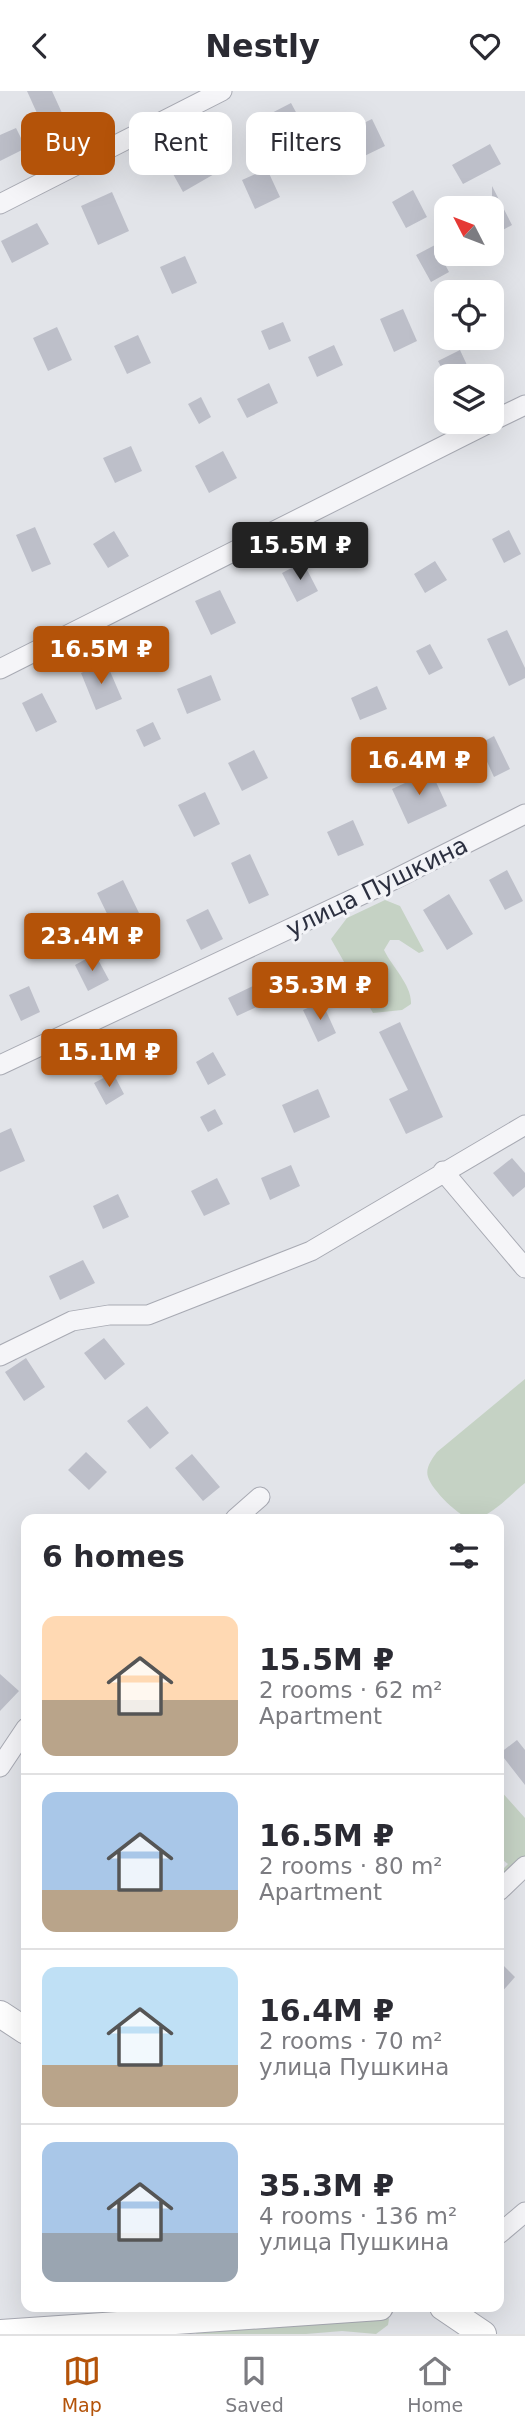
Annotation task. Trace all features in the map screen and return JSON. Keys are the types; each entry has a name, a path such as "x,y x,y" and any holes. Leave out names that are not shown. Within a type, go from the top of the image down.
{"street":[{"path":"0,204 222,91"},
{"path":"504,416 525,405"},
{"path":"0,669 467,434"},
{"name":"улица Пушкина","path":"0,1065 389,882 525,814"},
{"path":"0,1356 72,1321 109,1315 148,1315 311,1251 525,1125"},
{"path":"443,1171 525,1268"},
{"path":"240,1514 260,1497"},
{"path":"0,1767 21,1736"},
{"path":"504,1886 525,1866"},
{"path":"0,2014 21,2028"},
{"path":"504,2230 525,2212"},
{"path":"0,2333 190,2327 332,2312"},
{"path":"450,2312 483,2334"}],"green space":[{"path":"385,900 400,906 424,951 419,953 399,940 390,940 384,950 405,983 411,1004 402,1010 373,1013 331,939 347,918"},
{"path":"525,1379 525,1483 502,1503 487,1514 462,1514 448,1504 430,1482 427,1474 437,1452"},
{"path":"504,1795 525,1818 525,1865 504,1893 504,1868 508,1864 504,1861"},
{"path":"341,2312 383,2312 389,2319 388,2325 376,2334 342,2331 306,2334 196,2334 197,2331"}],"building":[{"path":"27,91 52,91 62,112 36,112"},
{"path":"291,103 296,112 274,112"},
{"path":"372,119 385,146 366,155 366,122"},
{"path":"16,128 21,138 21,150 0,161 0,135"},
{"path":"490,144 501,164 463,184 452,165"},
{"path":"174,175 213,175 183,192"},
{"path":"253,175 270,175 280,197 255,209 242,180"},
{"path":"413,190 427,217 406,228 392,202"},
{"path":"112,192 129,231 98,245 81,206"},
{"path":"504,209 512,225 504,229"},
{"path":"37,223 49,244 12,263 1,241"},
{"path":"434,246 434,266 446,266 449,272 431,282 416,255"},
{"path":"185,256 197,283 172,294 160,267"},
{"path":"403,309 417,341 394,352 380,319"},
{"path":"283,322 291,341 269,350 261,331"},
{"path":"57,327 72,360 48,371 33,338"},
{"path":"138,335 151,363 127,374 114,346"},
{"path":"334,345 343,365 317,377 308,357"},
{"path":"460,350 466,364 440,364 438,361"},
{"path":"269,383 278,403 247,418 237,399"},
{"path":"201,397 211,417 199,424 188,404"},
{"path":"131,446 142,471 115,483 103,458"},
{"path":"223,451 237,478 209,493 195,466"},
{"path":"35,527 51,564 32,572 16,535"},
{"path":"509,530 521,554 504,563 492,539"},
{"path":"114,531 129,556 108,568 93,544"},
{"path":"435,561 447,580 425,593 414,574"},
{"path":"303,562 318,591 297,602 282,573"},
{"path":"220,590 236,623 211,635 195,601"},
{"path":"507,630 525,668 525,678 509,686 487,639"},
{"path":"430,644 443,668 429,675 416,651"},
{"path":"106,662 122,699 96,710 81,673"},
{"path":"211,675 221,700 187,714 177,689"},
{"path":"377,686 387,709 360,720 351,698"},
{"path":"42,693 57,722 36,732 22,703"},
{"path":"153,722 161,739 144,747 136,730"},
{"path":"494,736 510,769 494,777 479,744"},
{"path":"254,750 268,778 242,791 228,763"},
{"path":"431,771 447,806 408,824 392,789"},
{"path":"205,792 220,824 194,837 178,805"},
{"path":"353,820 364,845 338,856 327,832"},
{"path":"250,854 269,895 249,904 231,863"},
{"path":"507,870 523,901 505,910 489,880"},
{"path":"123,880 139,913 113,926 97,893"},
{"path":"449,894 473,934 447,950 423,910"},
{"path":"208,909 223,939 201,950 186,920"},
{"path":"95,954 109,980 88,991 75,965"},
{"path":"29,986 40,1012 21,1021 9,995"},
{"path":"253,986 261,1005 237,1016 228,998"},
{"path":"322,1002 336,1033 318,1042 303,1010"},
{"path":"400,1022 443,1117 406,1134 389,1099 408,1090 379,1032"},
{"path":"213,1052 226,1075 208,1085 196,1062"},
{"path":"113,1073 124,1094 106,1105 94,1083"},
{"path":"318,1089 330,1117 294,1133 282,1105"},
{"path":"215,1109 223,1124 208,1132 200,1117"},
{"path":"11,1128 25,1161 0,1172 0,1133"},
{"path":"512,1158 525,1173 525,1187 513,1197 493,1173"},
{"path":"291,1165 300,1186 270,1200 261,1178"},
{"path":"217,1178 230,1204 204,1216 191,1191"},
{"path":"118,1194 129,1217 103,1229 93,1206"},
{"path":"83,1260 95,1283 60,1300 49,1276"},
{"path":"104,1338 125,1364 105,1380 84,1353"},
{"path":"26,1358 45,1387 24,1401 5,1372"},
{"path":"147,1406 169,1433 150,1449 127,1421"},
{"path":"86,1452 107,1472 89,1490 68,1470"},
{"path":"192,1454 220,1487 203,1501 175,1468"},
{"path":"0,1674 19,1691 0,1711"},
{"path":"517,1740 525,1750 525,1785 504,1758 504,1750"},
{"path":"504,1966 515,1977 504,1989"}]}
